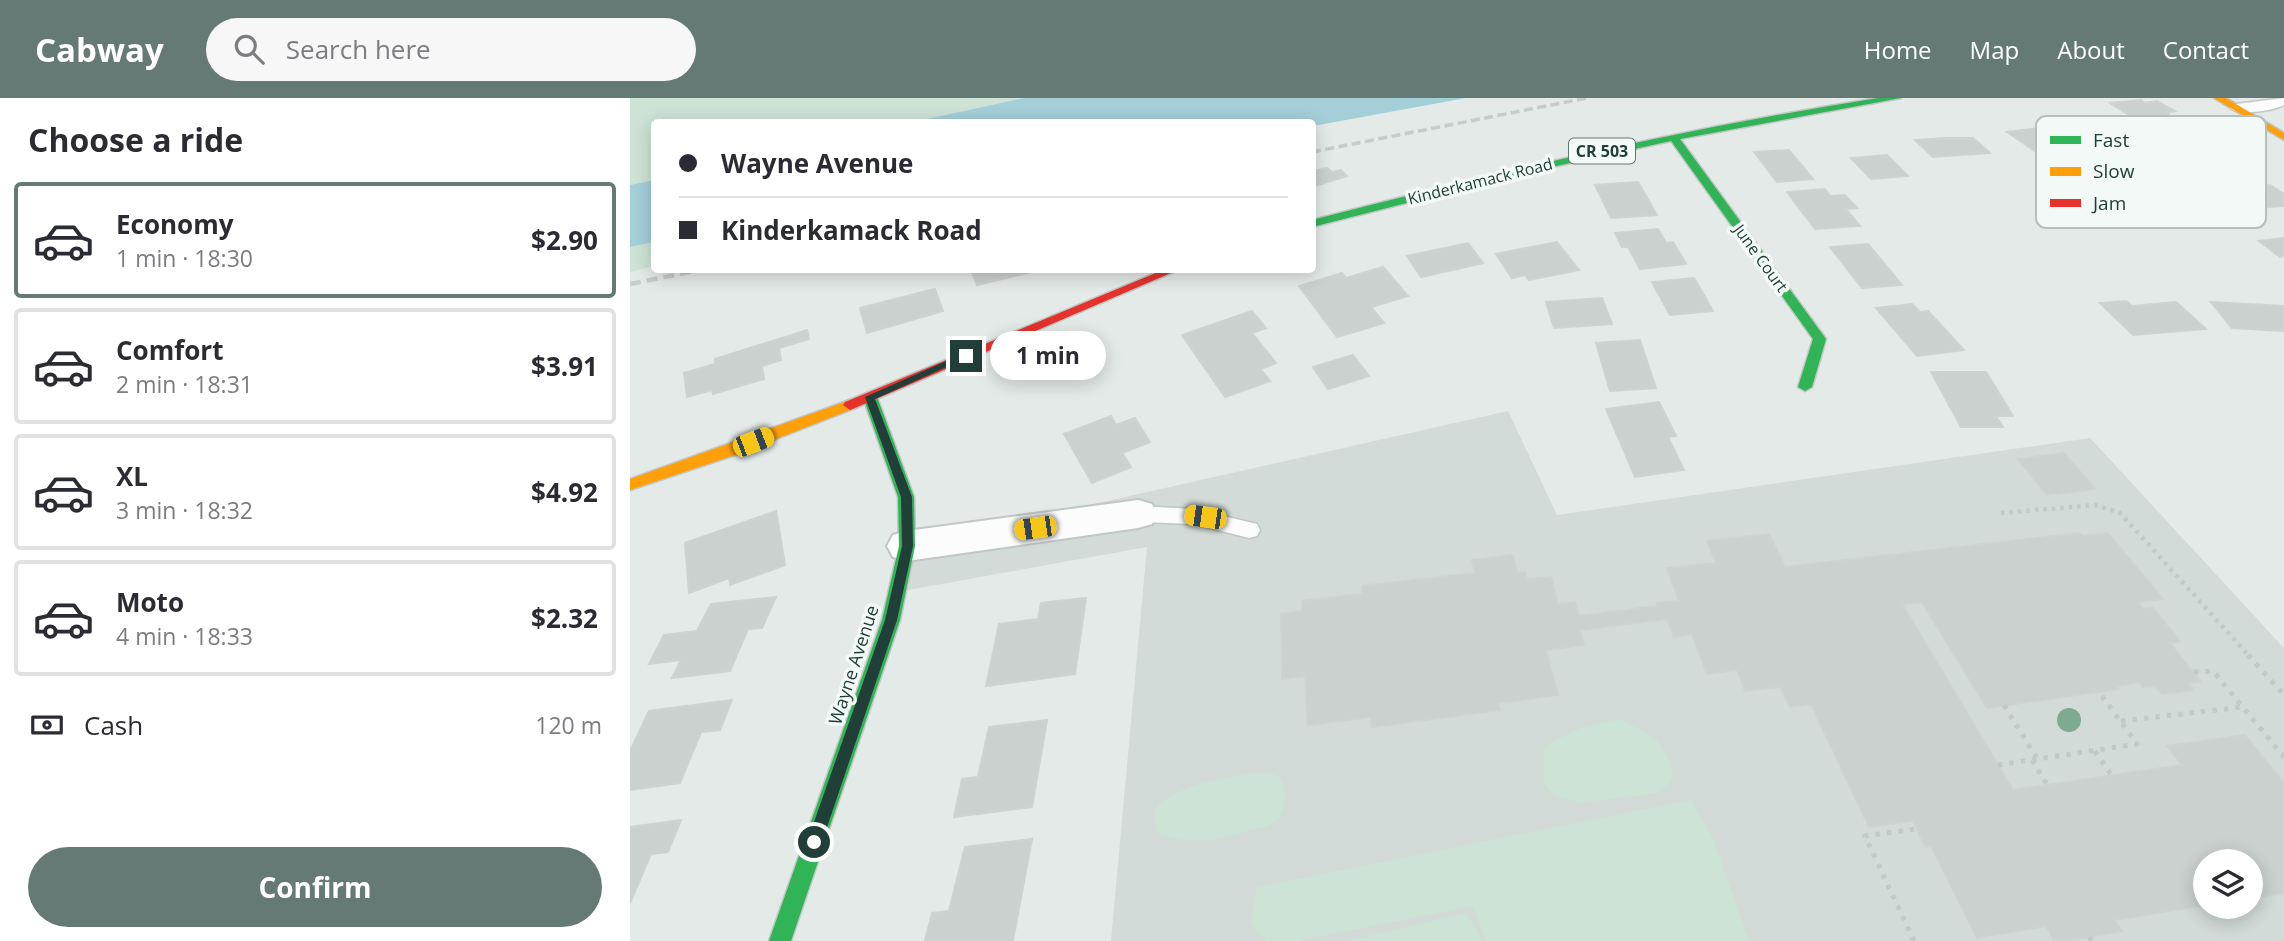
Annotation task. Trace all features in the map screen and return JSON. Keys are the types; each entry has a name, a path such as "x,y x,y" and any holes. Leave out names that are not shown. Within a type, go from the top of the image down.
{"main road":[{"name":"Kinderkamack Road","path":"1316,223 1531,168 1673,136 1896,98"},
{"path":"2219,98 2249,116"},
{"path":"2266,126 2284,137"},
{"name":"June Court","path":"1673,136 1820,340 1805,387"},
{"path":"630,485 730,451 870,397 1165,273"},
{"name":"Wayne Avenue","path":"780,941 891,620 907,546 906,497 870,397"}],"street":[{"path":"907,546 1138,514"}],"lane":[{"path":"2236,108 2274,105 2284,101"},
{"path":"1138,514 1192,515 1249,530"}],"path":[{"path":"2001,513 2095,505 2120,513 2284,695"},
{"path":"2194,672 2213,671 2284,757"},
{"path":"1998,765 2137,744 2099,692"},
{"path":"2004,705 2047,785"},
{"path":"2120,721 2243,707"},
{"path":"2095,751 2112,776"},
{"path":"1914,941 1865,836 1916,829"}],"shaded area":[{"path":"1508,411 1557,515 2090,438 2284,648 2284,941 1111,941 1147,547 897,592 907,546"}],"green space":[{"path":"630,98 1024,98 927,119 651,119 651,181 630,185"},
{"path":"651,243 651,267 630,272 630,247"},
{"path":"1623,720 1657,740 1670,761 1673,775 1669,785 1657,793 1580,803 1554,795 1544,784 1544,749 1581,728"},
{"path":"1257,773 1278,776 1284,786 1284,806 1273,824 1224,838 1202,841 1157,833 1155,812 1167,798 1204,783"},
{"path":"1691,800 1713,838 1749,941 1486,941 1473,906 1297,941 1267,941 1251,924 1257,887"},
{"path":"1466,913 1483,941 1347,941"}],"water":[{"path":"1024,98 1466,98 1316,125 1316,119 927,119"},
{"path":"651,181 651,243 630,247 630,185"}],"building":[{"path":"2157,101 2175,111 2166,113 2171,116 2130,116 2110,103"},
{"path":"2036,128 2036,152 2007,132"},
{"path":"1973,138 1990,153 1933,157 1915,140"},
{"path":"1789,150 1813,179 1777,182 1754,152"},
{"path":"1887,155 1908,176 1871,179 1851,158"},
{"path":"1327,168 1332,172 1341,170 1347,176 1316,186 1316,170"},
{"path":"1638,182 1657,215 1611,218 1595,185"},
{"path":"2266,185 2270,185 2284,194 2284,206 2268,207"},
{"path":"1825,189 1830,196 1845,195 1857,208 1846,209 1860,226 1815,229 1787,192"},
{"path":"1658,229 1666,243 1673,242 1686,264 1640,269 1628,247 1622,247 1615,233"},
{"path":"2284,238 2284,256 2280,257 2259,241"},
{"path":"1557,242 1579,270 1529,280 1525,275 1512,278 1496,254"},
{"path":"1468,243 1483,263 1421,277 1407,256"},
{"path":"1868,244 1902,285 1862,288 1830,247"},
{"path":"1383,267 1408,296 1371,307 1384,323 1337,337 1299,286 1342,273 1346,278"},
{"path":"972,273 1027,273 977,285"},
{"path":"1694,278 1713,311 1670,315 1652,282"},
{"path":"935,289 943,311 867,333 860,308"},
{"path":"1602,298 1612,324 1554,328 1546,302"},
{"path":"2126,301 2132,306 2176,302 2206,329 2133,335 2100,303"},
{"path":"2211,302 2284,306 2284,331 2232,328"},
{"path":"1912,304 1920,312 1928,311 1964,350 1917,356 1876,308"},
{"path":"1252,311 1266,328 1252,333 1276,363 1261,369 1270,381 1225,397 1182,335"},
{"path":"807,330 809,339 779,348 781,360 762,366 764,379 713,394 712,390 687,397 684,373 715,364 715,359"},
{"path":"1640,340 1656,388 1610,391 1596,343"},
{"path":"1353,355 1369,376 1328,389 1313,367"},
{"path":"1931,372 1986,372 2013,416 1996,416 2003,427 1961,427"},
{"path":"1659,402 1676,436 1668,437 1684,470 1635,477 1606,409"},
{"path":"1111,416 1116,425 1135,418 1150,442 1122,453 1131,467 1092,483 1064,434"},
{"path":"2064,453 2095,489 2047,495 2018,459"},
{"path":"776,511 785,565 730,585 729,578 689,593 685,543"},
{"path":"2080,533 2082,536 2108,533 2163,599 2138,602 2144,609 2152,607 2180,641 2170,643 2201,682 2188,683 2193,690 2162,694 2155,686 2143,687 2139,682 2116,686 2119,689 1987,708 1922,602 1902,604 2013,790 2182,765 2167,746 2245,735 2284,783 2284,893 2263,896 2263,849 2193,849 2193,907 2114,920 2122,931 2065,941 2054,941 2046,926 1977,938 1931,846 1926,847 1913,821 1869,827 1811,704 1790,707 1781,687 1745,691 1737,670 1707,674 1692,634 1674,637 1667,619 1580,630 1584,645 1546,650 1558,695 1498,703 1500,710 1372,727 1371,717 1308,725 1305,676 1282,679 1281,614 1303,611 1302,601 1362,594 1362,586 1475,573 1472,560 1513,555 1517,573 1525,572 1527,579 1551,577 1558,604 1575,602 1579,616 1679,601 1667,568 1716,563 1707,541 1769,534 1785,567"},
{"path":"776,597 762,628 748,629 730,671 672,678 681,660 649,664 664,635 697,631 711,604"},
{"path":"1086,598 1075,674 986,686 999,624 1038,619 1041,603"},
{"path":"732,700 720,730 701,732 680,783 630,790 630,751 649,711"},
{"path":"1047,720 1032,807 954,817 962,779 978,777 989,727"},
{"path":"681,820 668,852 651,854 630,903 630,827"},
{"path":"1032,839 1013,941 925,941 932,913 949,911 965,847"}],"railway":[{"path":"1316,151 1587,98"},
{"path":"630,284 685,273"}],"traffic: fast":[{"path":"1316,223 1602,152 1748,123 1896,98"},
{"path":"1673,136 1820,339 1805,387"},
{"path":"780,941 891,620 907,546 906,497 870,397"}],"traffic: slow":[{"path":"2219,98 2249,116"},
{"path":"2266,126 2284,137"},
{"path":"630,485 730,451 850,405"}],"traffic: jam":[{"path":"850,405 1165,273"}],"route":[{"path":"814,842 891,620 907,546 906,497 870,397 966,356"}]}
